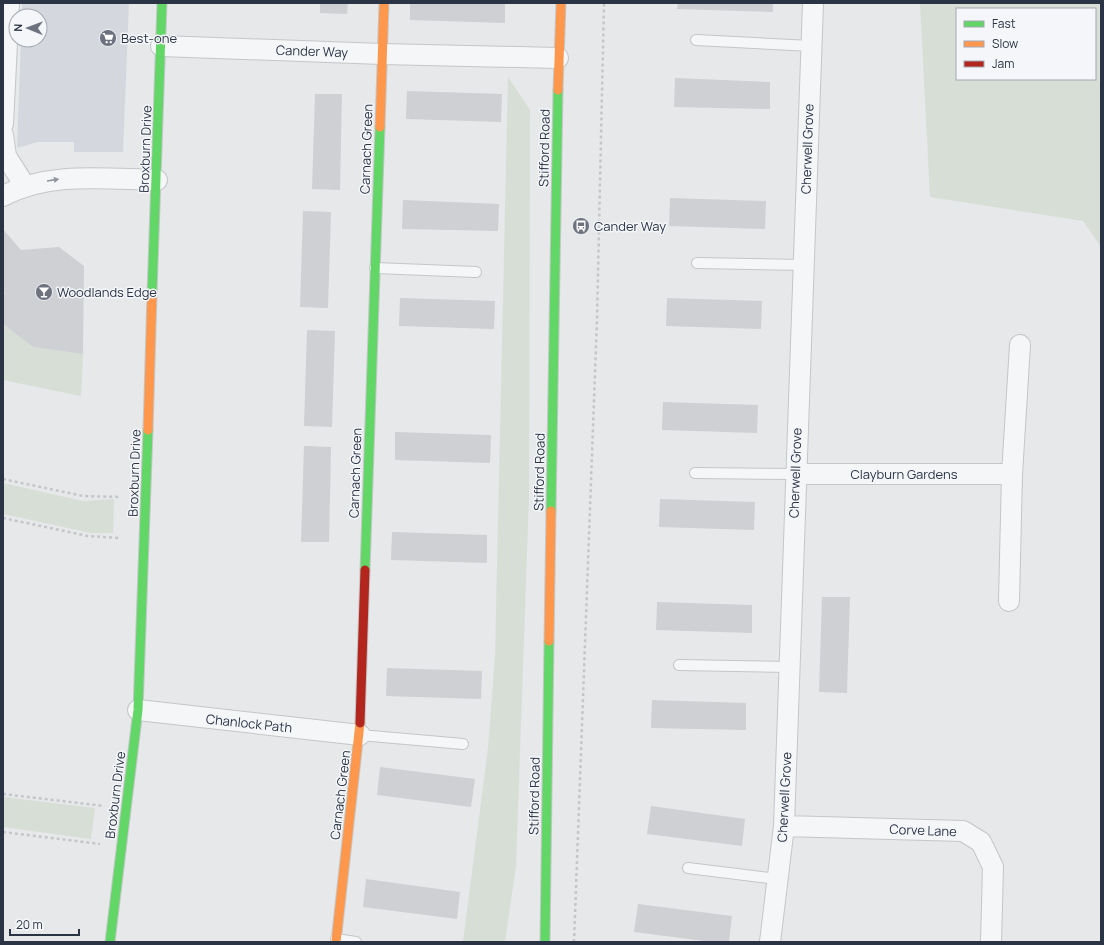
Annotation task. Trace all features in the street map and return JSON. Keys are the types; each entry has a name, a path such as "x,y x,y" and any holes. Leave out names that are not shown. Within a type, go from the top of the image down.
{"street":[{"name":"Broxburn Drive","path":"110,942 138,710 162,3"},
{"name":"Carnach Green","path":"336,941 360,735 384,3"},
{"name":"Stifford Road","path":"545,942 558,58 561,3"},
{"name":"Cherwell Grove","path":"770,942 784,826 795,474 813,3"},
{"path":"3,124 7,4"},
{"name":"Cander Way","path":"161,46 382,54 558,58"},
{"path":"3,135 6,156 25,186"},
{"path":"3,196 25,186 65,178 157,180"},
{"path":"1009,601 1012,474 1020,345"},
{"name":"Clayburn Gardens","path":"795,474 1012,474"},
{"name":"Chanlock Path","path":"138,710 360,735"},
{"name":"Corve Lane","path":"784,826 963,831 981,842 993,867 991,942"}],"lane":[{"path":"696,40 811,46"},
{"path":"697,263 803,265"},
{"path":"375,268 476,272"},
{"path":"696,473 795,474"},
{"path":"679,665 789,667"},
{"path":"360,735 463,744"},
{"path":"688,868 777,879"},
{"path":"336,941 356,942"}],"path":[{"path":"574,942 597,334 604,3"},
{"path":"3,479 83,496 120,497"},
{"path":"3,518 88,536 119,538"},
{"path":"3,794 106,807"},
{"path":"3,832 101,844"}],"shaded area":[{"path":"22,3 129,3 123,152 74,152 74,142 38,142 17,148 21,48 48,48 48,8 22,8"},
{"path":"920,3 1101,3 1101,247 1083,221 930,197"},
{"path":"508,77 530,110 529,496 516,866 505,942 463,942 488,748 495,657"},
{"path":"3,324 33,347 83,354 81,396 3,380"},
{"path":"3,483 83,501 114,499 113,533 91,533 3,514"},
{"path":"3,797 95,808 91,839 3,827"}],"building":[{"path":"320,3 348,3 347,14 320,13"},
{"path":"410,3 505,3 505,23 410,20"},
{"path":"678,3 773,3 773,12 677,9"},
{"path":"675,78 770,82 770,109 674,107"},
{"path":"407,91 502,94 501,122 406,119"},
{"path":"315,94 342,94 340,190 312,189"},
{"path":"670,198 766,201 765,229 669,226"},
{"path":"403,200 499,204 498,231 402,229"},
{"path":"303,211 331,212 328,308 300,307"},
{"name":"Woodlands Edge","path":"3,229 21,250 59,247 84,266 83,354 33,347 3,324 3,295 5,293 3,291"},
{"path":"400,298 495,301 494,329 399,326"},
{"path":"667,298 762,301 761,329 666,326"},
{"path":"307,330 335,331 332,427 304,426"},
{"path":"663,402 758,405 757,433 662,430"},
{"path":"395,432 491,435 490,463 395,460"},
{"path":"304,446 331,447 329,542 301,542"},
{"path":"660,499 755,502 754,530 659,527"},
{"path":"392,532 487,535 487,563 391,560"},
{"path":"822,597 850,597 847,693 819,692"},
{"path":"657,602 752,605 752,633 656,630"},
{"path":"387,668 482,671 481,699 386,696"},
{"path":"652,700 746,703 746,730 651,728"},
{"path":"380,767 475,779 471,807 377,795"},
{"path":"651,806 745,819 742,846 647,834"},
{"path":"366,879 460,892 457,919 363,907"},
{"path":"638,904 732,916 729,942 712,942 634,932"}],"traffic: fast":[{"path":"152,294 162,3"},
{"path":"551,511 558,90"},
{"path":"365,570 380,127"},
{"path":"110,942 138,710 148,430"},
{"path":"545,942 549,641"}],"traffic: slow":[{"path":"380,127 384,3"},
{"path":"558,90 561,3"},
{"path":"148,430 152,294"},
{"path":"549,641 551,511"},
{"path":"336,942 360,723"}],"traffic: jam":[{"path":"360,723 365,570"}],"place":[{"name":"Best-one","path":"108,38"},
{"name":"Cander Way","path":"581,226"},
{"name":"Woodlands Edge","path":"44,292"}]}
